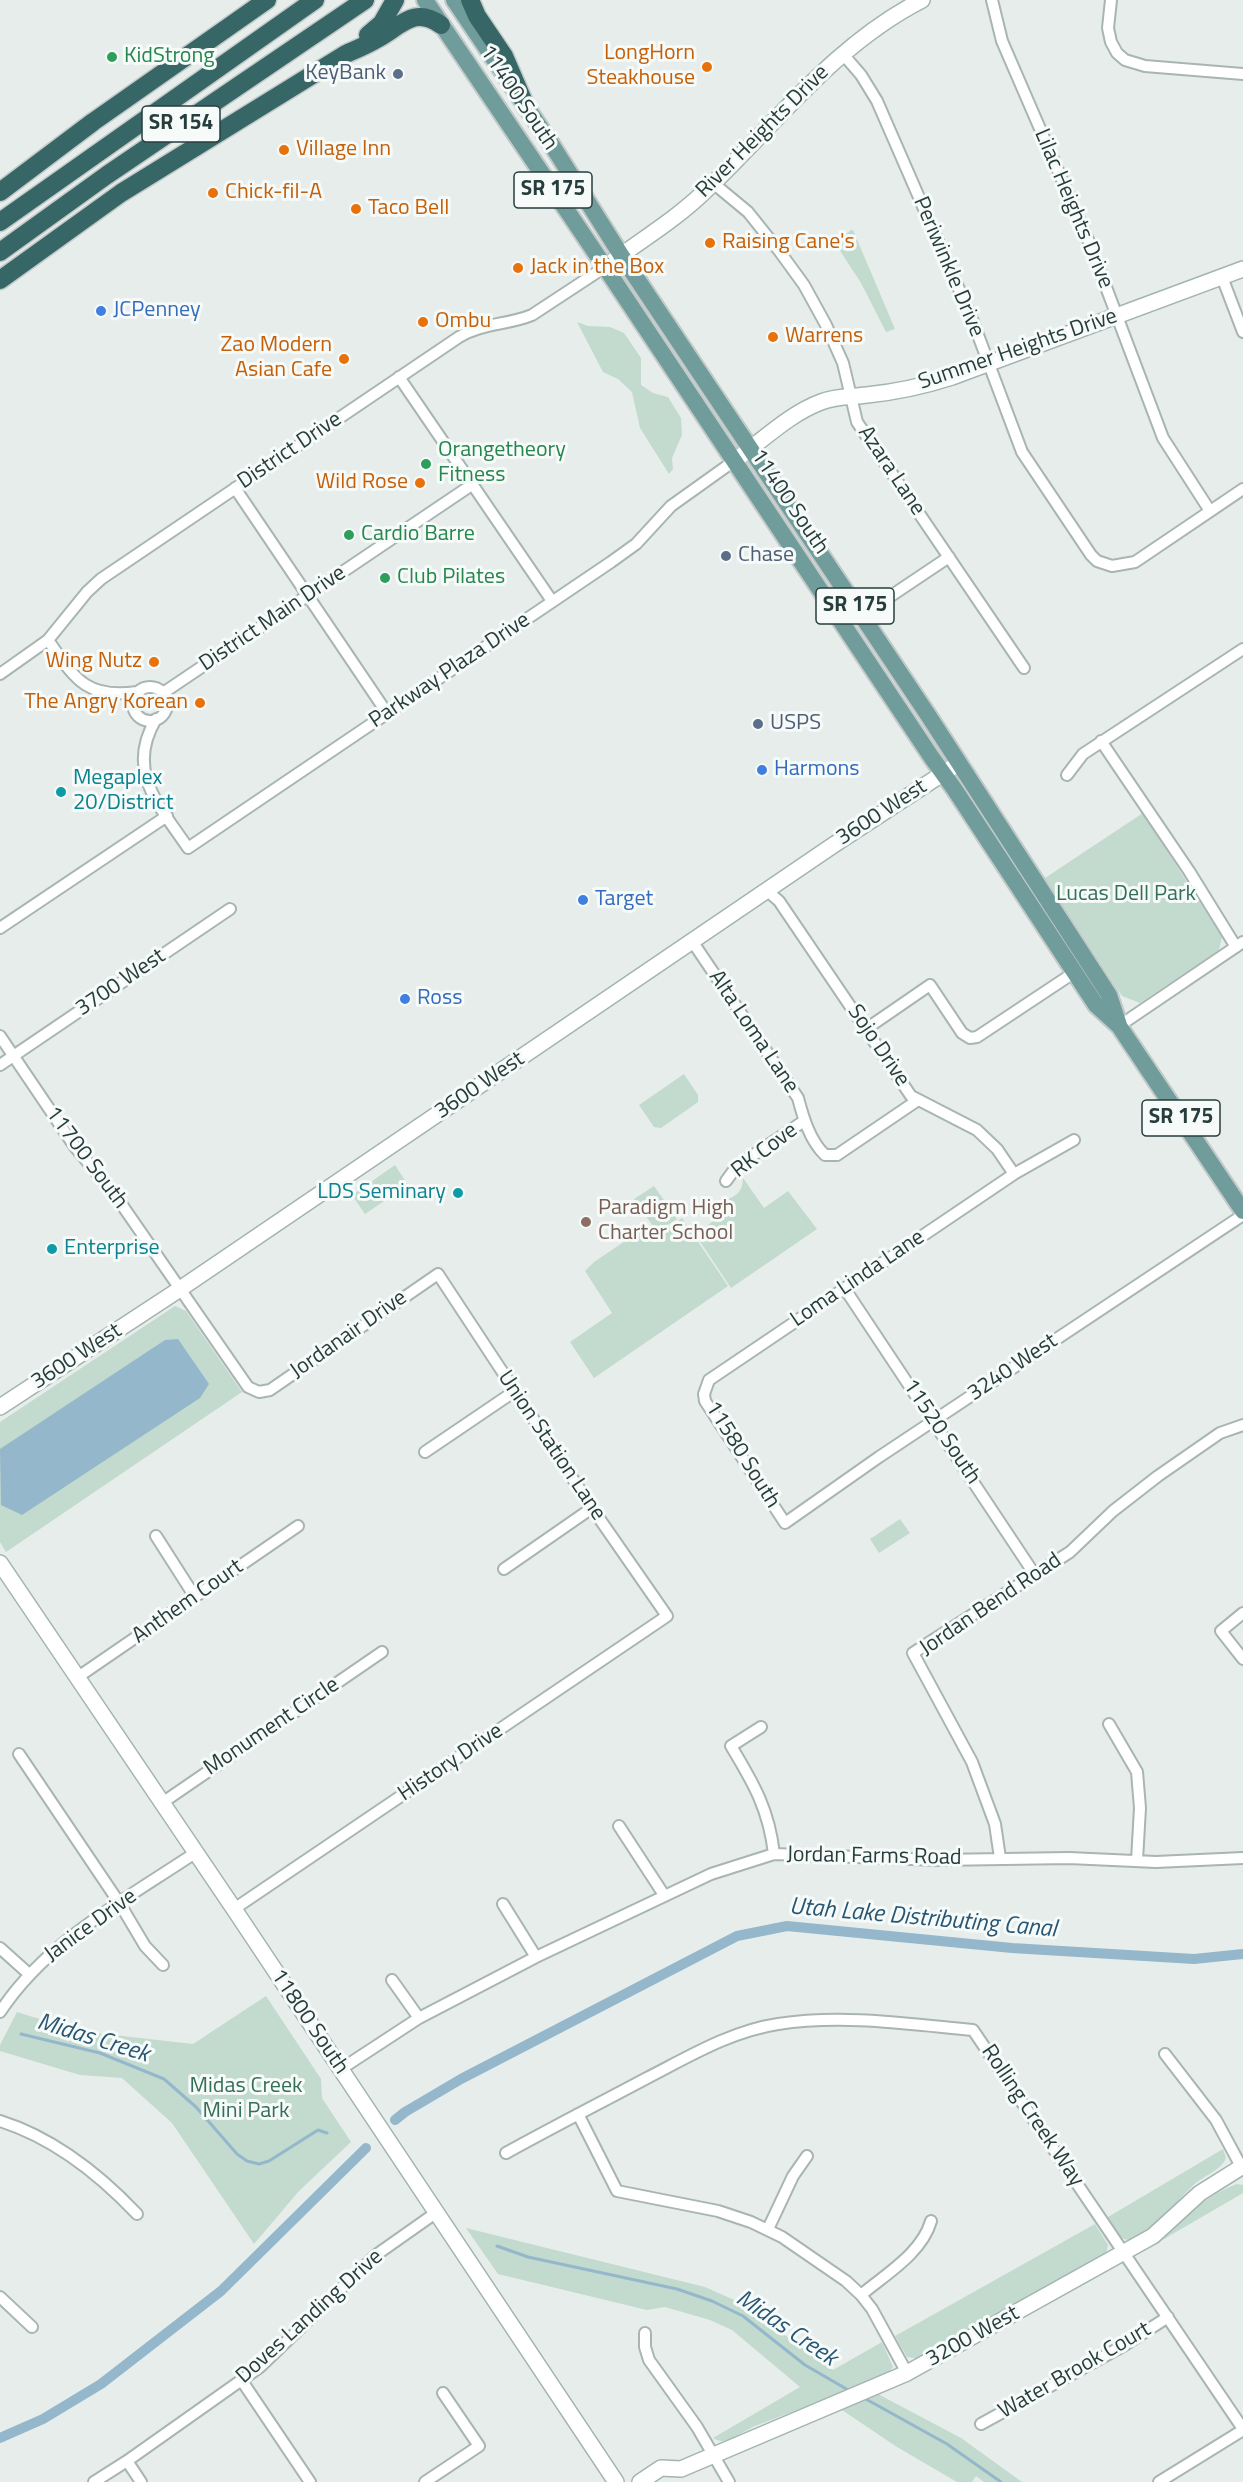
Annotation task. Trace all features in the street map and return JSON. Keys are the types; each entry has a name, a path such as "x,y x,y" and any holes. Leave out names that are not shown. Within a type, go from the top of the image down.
{"highway":[{"path":"0,192 93,122 267,0"},
{"name":"SR 154","path":"0,222 315,0"},
{"name":"SR 154","path":"0,252 107,175 365,0"},
{"path":"346,54 382,23 395,0"},
{"path":"426,0 439,21"},
{"path":"470,0 477,16 504,56 526,107"},
{"path":"0,280 121,193 346,54 414,17 425,16 439,21"}],"main road":[{"name":"11400 South","path":"454,0 928,715 1109,995 1119,1026"},
{"name":"River Heights Drive","path":"605,267 678,214 713,183 842,53 887,20 922,0"},
{"name":"11400 South","path":"439,21 1096,1005 1119,1026 1243,1213"},
{"name":"Summer Heights Drive","path":"734,461 813,405 834,398 888,392 931,383 1243,269"},
{"path":"797,555 812,562 854,618 861,616"},
{"path":"845,628 852,626 864,634 897,682 928,715"},
{"name":"3600 West","path":"0,1407 180,1290 766,890 959,763"},
{"name":"11800 South","path":"0,1563 616,2482"},
{"name":"3200 West","path":"640,2482 661,2468 678,2476 714,2456 907,2373 1153,2236 1200,2193 1242,2168"}],"street":[{"name":"Lilac Heights Drive","path":"992,0 1002,41 1085,232 1166,445 1210,512"},
{"path":"1111,0 1108,28 1111,42 1117,53 1125,60 1145,66 1243,74"},
{"name":"Periwinkle Drive","path":"842,53 861,75 877,101 954,278 1025,458 1091,555 1097,561 1112,566 1135,562 1210,512"},
{"name":"Azara Lane","path":"713,183 748,212 804,285 838,352 846,373 854,416 861,429 1024,668"},
{"name":"District Drive","path":"0,674 48,640 87,592 101,579 399,377 468,332 532,315 605,267"},
{"path":"1222,276 1243,332"},
{"path":"399,377 552,601"},
{"name":"Parkway Plaza Drive","path":"136,713 144,743 143,766 146,779 166,816 188,848 636,544 671,506 734,461"},
{"name":"District Main Drive","path":"163,693 473,484"},
{"path":"235,488 387,713"},
{"path":"1210,512 1243,489"},
{"path":"861,616 949,557"},
{"path":"48,640 73,675 92,689 114,695 137,692 151,687 163,693 166,708 156,719 147,720 114,695"},
{"path":"1067,775 1081,756 1101,741 1243,649"},
{"path":"136,713 133,700 137,692"},
{"name":"Parkway Plaza Drive","path":"144,743 156,719"},
{"path":"1101,741 1240,944 1119,1026"},
{"path":"0,928 166,816"},
{"name":"Sojo Drive","path":"766,890 779,902 907,1090 918,1100 977,1130 997,1149 1014,1174"},
{"name":"3700 West","path":"0,1065 230,909"},
{"name":"Alta Loma Lane","path":"692,941 798,1098 804,1120 825,1155 833,1156 918,1100"},
{"path":"866,1029 930,985 962,1033 970,1038 977,1037 1075,972"},
{"name":"11700 South","path":"0,1036 75,1147 113,1192 248,1387 259,1392"},
{"name":"RK Cove","path":"726,1181 737,1166 804,1120"},
{"name":"Loma Linda Lane","path":"705,1387 717,1374 1014,1174 1074,1140"},
{"name":"3240 West","path":"785,1523 1243,1213"},
{"name":"Union Station Lane","path":"438,1274 592,1508 667,1616"},
{"name":"Jordanair Drive","path":"259,1392 270,1390 438,1274"},
{"name":"11520 South","path":"845,1289 1035,1575"},
{"name":"11580 South","path":"705,1387 705,1401 785,1523"},
{"path":"425,1452 515,1391"},
{"name":"Jordan Bend Road","path":"1000,1858 996,1824 972,1762 913,1653 1070,1552 1113,1511 1220,1433 1243,1425"},
{"path":"504,1569 592,1508"},
{"name":"Anthem Court","path":"78,1677 298,1526"},
{"path":"156,1536 195,1597"},
{"path":"1243,1613 1221,1631 1243,1659"},
{"name":"History Drive","path":"234,1909 667,1616"},
{"name":"Monument Circle","path":"162,1803 382,1652"},
{"path":"1109,1725 1137,1772 1140,1808 1137,1860"},
{"path":"761,1727 732,1746 756,1788 771,1826 774,1854"},
{"path":"19,1754 120,1904 145,1946 163,1965"},
{"path":"619,1826 664,1895"},
{"name":"Janice Drive","path":"0,2012 29,1974 54,1949 195,1853"},
{"name":"Jordan Farms Road","path":"341,2069 418,2018 536,1957 711,1874 774,1854 939,1860 1000,1858 1156,1862 1243,1858"},
{"path":"502,1904 536,1957"},
{"path":"0,1948 29,1974"},
{"path":"392,1980 418,2018"},
{"name":"Rolling Creek Way","path":"578,2114 704,2049 739,2034 775,2024 813,2020 850,2020 974,2030 1243,2430"},
{"path":"1165,2054 1216,2120 1242,2168"},
{"path":"506,2153 578,2114 617,2191 718,2211 768,2229 846,2281 861,2295 907,2373"},
{"path":"0,2121 38,2137 65,2153 114,2190 137,2214"},
{"path":"768,2229 793,2176 807,2156"},
{"name":"Doves Landing Drive","path":"94,2482 242,2381 271,2358 376,2255 437,2212"},
{"path":"861,2295 919,2246 928,2234 931,2221"},
{"path":"0,2297 32,2327"},
{"name":"Water Brook Court","path":"981,2424 1123,2346 1168,2317"},
{"path":"645,2333 645,2347 649,2360 697,2427 729,2482"},
{"path":"242,2381 310,2482"},
{"path":"425,2482 479,2446 443,2393"},
{"path":"1159,2482 1243,2430"},
{"path":"127,2461 141,2482"}],"green space":[{"path":"853,230 895,329 886,332 861,283 835,243"},
{"path":"577,322 588,326 610,327 624,333 641,358 641,385 653,393 668,397 681,418 682,435 672,458 673,469 669,474 640,428 632,392 618,379 603,372"},
{"name":"Lucas Dell Park","path":"1143,813 1222,937 1219,950 1140,1003 1122,996 1045,878"},
{"path":"684,1074 698,1095 698,1102 661,1128 654,1127 639,1105"},
{"path":"395,1165 408,1185 365,1214 352,1195"},
{"path":"743,1178 764,1208 788,1191 817,1229 731,1288 695,1234 719,1217 723,1200 732,1198 738,1193 742,1187"},
{"path":"654,1186 677,1219 657,1232 634,1199"},
{"path":"682,1218 728,1286 594,1378 570,1342 612,1313 585,1271 594,1262 649,1225 657,1236"},
{"path":"175,1306 186,1311 242,1392 6,1552 0,1542 0,1422"},
{"path":"900,1519 910,1533 879,1553 870,1539"},
{"name":"Midas Creek Mini Park","path":"266,1996 321,2079 322,2098 351,2142 299,2191 254,2244 172,2123 122,2078 80,2075 0,2051 0,2045 17,2012 78,2031 193,2044"},
{"path":"1223,2149 1226,2158 1224,2162 1190,2188 1147,2232 1126,2240 1116,2232 1108,2217"},
{"path":"1237,2184 1243,2185 1243,2193 1140,2253 1210,2197"},
{"path":"1095,2224 1108,2245 1106,2254 919,2359 907,2357 895,2336"},
{"path":"466,2228 705,2287 741,2303 833,2370 882,2342 893,2367 888,2373 755,2426 730,2439 718,2440 713,2438 800,2387 732,2330 710,2320 665,2307 647,2310 498,2274"},
{"path":"876,2393 961,2438 1022,2482 984,2482 976,2476 972,2482 957,2482 897,2447 839,2408"}],"water":[{"path":"178,1339 209,1384 200,1398 22,1515 1,1505 0,1449 165,1340"}],"waterway":[{"name":"Utah Lake Distributing Canal","path":"395,2120 461,2079 737,1936 787,1926 1012,1948 1194,1959 1243,1954"},
{"name":"Midas Creek","path":"21,2034 100,2053 164,2079 196,2107 237,2154 247,2161 259,2164 269,2161 318,2130 327,2133"},
{"name":"Utah Lake Distributing Canal","path":"0,2438 43,2419 101,2384 221,2291 366,2148"},
{"name":"Midas Creek","path":"497,2246 528,2257 677,2289 712,2301 743,2316 805,2365 850,2391"},
{"name":"Midas Creek","path":"864,2398 947,2444 1001,2482"}],"place":[{"name":"KidStrong","path":"112,57"},
{"name":"LongHorn Steakhouse","path":"707,67"},
{"name":"KeyBank","path":"398,74"},
{"name":"Village Inn","path":"284,150"},
{"name":"Chick-fil-A","path":"213,193"},
{"name":"Taco Bell","path":"356,209"},
{"name":"Raising Cane's","path":"710,243"},
{"name":"Jack in the Box","path":"518,268"},
{"name":"JCPenney","path":"101,311"},
{"name":"Ombu","path":"423,322"},
{"name":"Warrens","path":"773,337"},
{"name":"Zao Modern Asian Cafe","path":"344,359"},
{"name":"Orangetheory Fitness","path":"426,464"},
{"name":"Wild Rose","path":"420,483"},
{"name":"Cardio Barre","path":"349,535"},
{"name":"Chase","path":"726,556"},
{"name":"Club Pilates","path":"385,578"},
{"name":"Wing Nutz","path":"154,662"},
{"name":"The Angry Korean","path":"200,703"},
{"name":"USPS","path":"758,724"},
{"name":"Harmons","path":"762,770"},
{"name":"Megaplex 20/District","path":"61,792"},
{"name":"Target","path":"583,900"},
{"name":"Ross","path":"405,999"},
{"name":"LDS Seminary","path":"458,1193"},
{"name":"Paradigm High Charter School","path":"586,1222"},
{"name":"Enterprise","path":"52,1249"}]}
